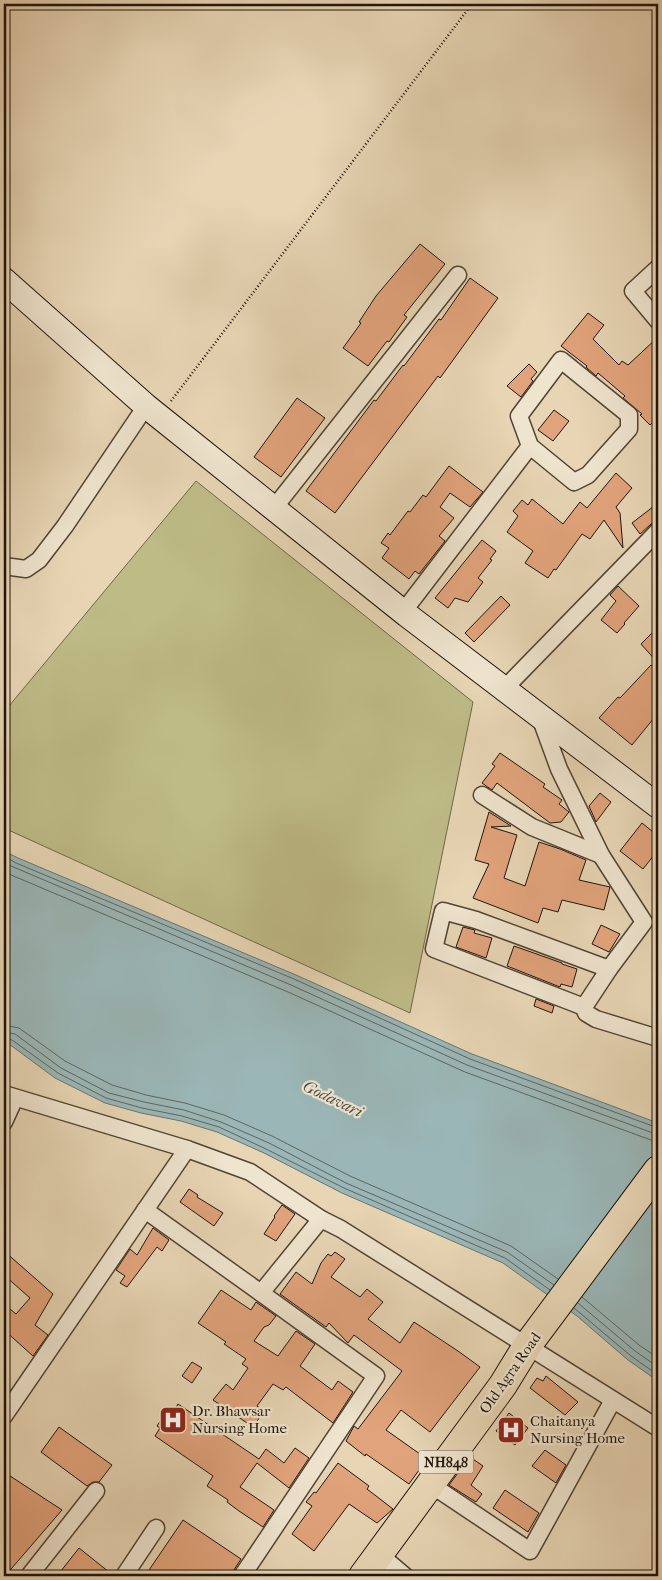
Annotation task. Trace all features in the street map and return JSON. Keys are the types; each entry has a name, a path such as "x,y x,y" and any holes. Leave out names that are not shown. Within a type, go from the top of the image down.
{"highway":[{"name":"Old Agra Road","path":"363,1576 503,1385 534,1338 658,1170"}],"main road":[{"path":"4,280 152,411 404,612 658,806"}],"street":[{"path":"658,268 633,292 658,321"},
{"path":"274,508 458,274"},
{"path":"561,360 629,415 629,429 588,475 574,482 530,446 519,416 561,360"},
{"path":"4,566 26,569 39,560 152,411"},
{"path":"404,612 530,446"},
{"path":"504,689 658,531"},
{"path":"540,717 559,769 601,855 644,922 584,1007"},
{"path":"482,795 532,827 601,855"},
{"path":"584,1007 434,949 443,911 476,920 609,969"},
{"path":"584,1007 586,1013 596,1019 658,1038"},
{"path":"4,1122 9,1096 187,1149 250,1172 321,1219 342,1229 534,1338 613,1400 658,1428"},
{"path":"5,1411 187,1149"},
{"path":"145,1210 376,1376 242,1576"},
{"path":"261,1293 321,1219"},
{"path":"430,1484 530,1551 613,1400"},
{"path":"29,1576 96,1491"},
{"path":"124,1576 156,1528"},
{"path":"379,1554 405,1576"}],"path":[{"path":"152,411 472,4"}],"shaded area":[{"path":"196,481 473,702 410,1013 4,828 4,712"}],"water":[{"name":"Godavari","path":"4,851 296,975 472,1054 658,1123 658,1381 628,1360 577,1316 503,1263 342,1193 264,1153 217,1132 181,1121 105,1103 55,1078 9,1044 4,1043"}],"building":[{"path":"420,244 445,264 404,315 407,317 389,342 387,341 368,366 343,348 361,323 359,322 376,296"},
{"path":"470,278 498,298 440,378 438,376 335,513 306,491 374,400 376,401 439,319 441,320"},
{"path":"588,313 604,325 593,339 619,365 622,361 628,365 658,337 658,417 650,425 640,415 642,414 623,398 625,396 598,373 596,376 587,366 561,346"},
{"path":"529,364 537,372 521,397 507,386"},
{"path":"297,398 325,418 281,477 254,457"},
{"path":"554,410 569,421 553,441 538,430"},
{"path":"449,466 483,492 470,507 450,493 440,507 454,518 439,536 445,541 419,574 415,571 409,579 382,558 389,548 381,543 388,533 390,535 423,495 426,497"},
{"path":"616,473 632,488 616,507 620,513 623,548 604,520 590,539 582,534 548,578 525,563 533,551 507,532 518,516 513,511 522,500 528,505 532,499 563,524 580,502 587,508"},
{"path":"658,503 658,520 640,534 632,523"},
{"path":"482,540 496,551 490,559 492,560 478,578 483,582 468,602 455,598 448,608 435,598"},
{"path":"618,586 639,606 617,633 601,620 616,601 610,595"},
{"path":"501,596 510,605 474,642 465,633"},
{"path":"658,627 658,663 641,644"},
{"path":"651,665 658,671 658,713 632,745 599,718"},
{"path":"500,753 545,784 543,787 562,800 559,804 569,812 561,822 550,823 497,783 492,790 482,783 495,766 492,764"},
{"path":"600,793 611,802 596,822 589,806"},
{"path":"489,812 511,826 491,827 517,835 504,878 525,886 539,842 586,860 579,880 610,887 604,910 562,900 558,912 543,908 538,923 473,898 489,864 475,860"},
{"path":"642,823 658,836 658,850 643,869 620,851"},
{"path":"601,925 620,934 609,952 592,944"},
{"path":"463,927 475,930 474,933 492,938 486,958 456,947"},
{"path":"514,946 577,969 572,987 561,984 560,987 507,966"},
{"path":"536,999 554,1006 552,1013 534,1006"},
{"path":"189,1189 198,1195 197,1197 223,1213 214,1226 180,1202"},
{"path":"282,1205 295,1214 276,1241 264,1234"},
{"path":"153,1228 169,1240 162,1251 157,1247 127,1287 120,1283 125,1276 116,1270 130,1249 137,1255"},
{"path":"4,1251 53,1294 35,1325 48,1335 33,1356 4,1330 4,1304 16,1314 30,1298 4,1275"},
{"path":"335,1252 345,1259 331,1277 360,1297 367,1289 383,1302 368,1319 400,1343 414,1322 480,1367 430,1432 401,1410 386,1430 427,1459 409,1484 366,1454 365,1456 346,1441 354,1426 358,1429 402,1371 354,1335 348,1343 329,1323 326,1327 280,1294 296,1272 312,1284 321,1263 328,1254 331,1256"},
{"path":"221,1290 251,1310 256,1302 276,1316 269,1325 264,1327 254,1341 278,1356 296,1331 315,1344 300,1366 332,1390 338,1381 353,1392 333,1423 286,1387 283,1390 273,1384 257,1406 264,1411 253,1427 213,1400 226,1384 233,1390 248,1368 242,1364 246,1359 224,1344 226,1342 198,1323"},
{"path":"192,1362 202,1368 192,1383 182,1376"},
{"path":"546,1376 578,1402 565,1415 530,1388 537,1378 543,1381"},
{"path":"178,1404 259,1459 266,1449 284,1463 295,1448 309,1458 289,1488 257,1463 240,1487 274,1510 263,1527 207,1486 213,1476 155,1436 160,1428 157,1426 168,1409 173,1412"},
{"path":"509,1413 528,1428 515,1445 496,1431"},
{"path":"59,1427 112,1465 99,1482 93,1482 87,1486 41,1452"},
{"path":"545,1450 566,1465 556,1483 532,1466"},
{"path":"470,1457 483,1466 471,1485 482,1494 476,1502 449,1485"},
{"path":"338,1463 369,1486 367,1489 393,1509 377,1523 349,1504 314,1551 292,1534 312,1506 306,1502 314,1492 316,1493"},
{"path":"4,1472 62,1510 5,1576 4,1576"},
{"path":"505,1490 539,1513 528,1532 493,1508"},
{"path":"183,1520 241,1559 230,1576 145,1576"},
{"path":"79,1548 114,1576 57,1576"}],"place":[{"name":"Dr. Bhawsar Nursing Home","path":"173,1420"},
{"name":"Chaitanya Nursing Home","path":"511,1430"}]}
